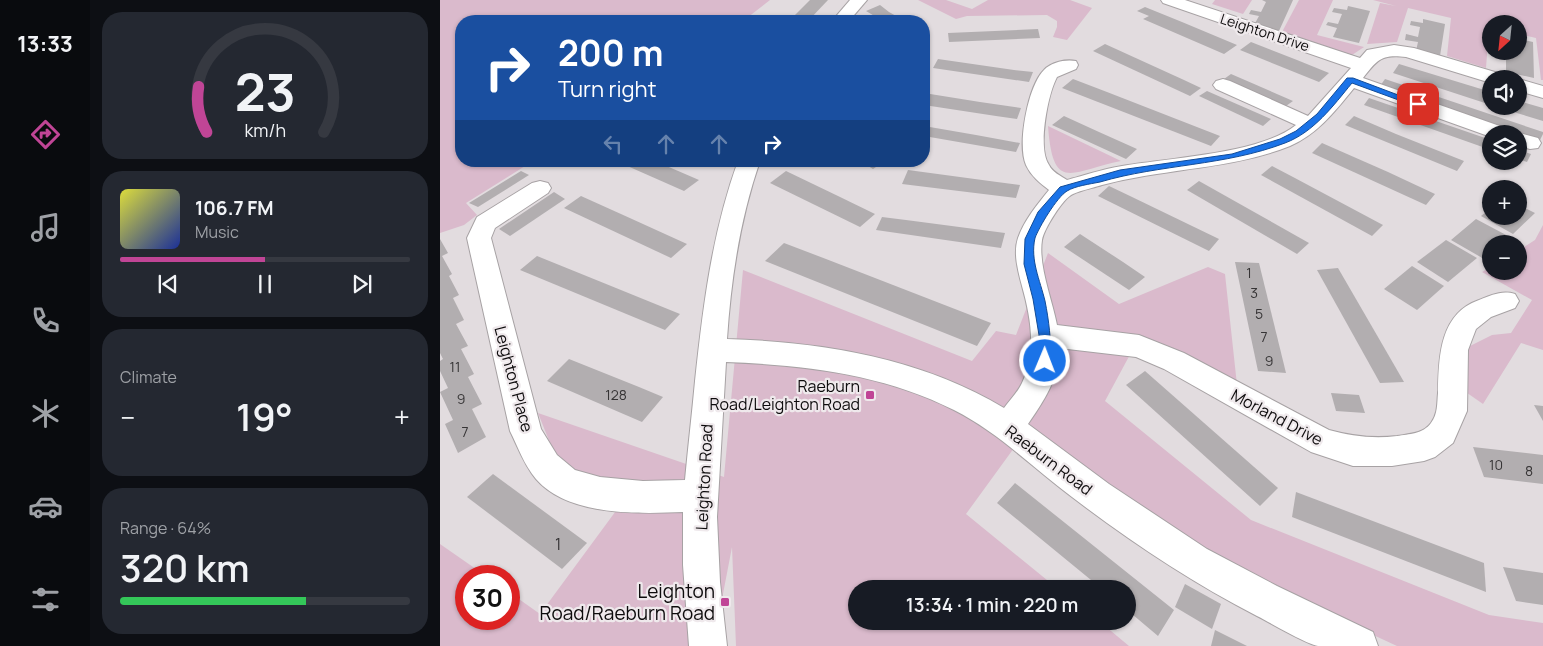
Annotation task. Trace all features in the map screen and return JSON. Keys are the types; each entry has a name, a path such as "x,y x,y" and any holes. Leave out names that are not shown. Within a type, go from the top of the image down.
{"street":[{"path":"845,15 859,0"},
{"name":"Leighton Drive","path":"1168,0 1356,73 1482,125"},
{"path":"1008,428 1034,391 1045,361 1045,335 1039,299 1029,264 1030,239 1042,214 1063,189 1120,173 1233,156 1255,151 1283,141 1320,116 1373,54 1394,50 1408,52 1482,74"},
{"path":"1063,189 1047,177 1037,165 1032,145 1040,100 1048,75 1056,69 1070,65"},
{"path":"1223,85 1310,124"},
{"path":"1527,87 1543,92"},
{"name":"Leighton Road","path":"708,646 701,589 700,495 712,350 723,260 739,188 747,167"},
{"name":"Leighton Place","path":"540,188 485,223 479,238 526,431 537,455 550,472 572,485 593,492 645,498 700,495"},
{"name":"Morland Drive","path":"1045,335 1139,346 1174,361 1322,442 1353,451 1392,452 1424,447 1442,434 1452,410 1454,350 1464,323 1481,310 1506,301"},
{"name":"Raeburn Road","path":"712,350 756,351 866,367 908,378 966,402 1008,428 1108,505 1173,548 1233,584 1359,646"}],"shaded area":[{"path":"440,0 770,0 751,15 455,15 455,167 523,167 466,203 477,215 464,225 440,233"},
{"path":"918,0 946,0 972,9 988,0 1070,0 1092,8 1067,40 1053,37 1057,21 1047,15 967,16 956,19"},
{"path":"1215,0 1252,0 1243,14 1212,4"},
{"path":"1299,0 1333,0 1317,35 1364,47 1352,55 1282,32"},
{"path":"1373,0 1543,0 1543,80 1541,80 1536,38 1528,36 1528,15 1482,15 1482,60 1487,60 1486,68 1447,56 1451,18 1408,8 1397,42 1367,44 1380,3 1396,6"},
{"path":"1048,126 1121,161 1077,172 1068,173 1060,170 1054,162"},
{"path":"1543,225 1543,350 1521,343 1483,404 1460,388 1468,347 1492,335 1511,333 1532,300 1496,280 1527,280 1527,245 1535,240"},
{"path":"1048,253 1119,304 1208,267 1225,274 1237,385 1140,336 1105,401 1251,520 1489,615 1543,623 1543,646 1397,646 1227,567 1022,437 966,514 1047,580 848,580 848,630 1110,630 1129,646 736,646 732,547 713,646 440,646 440,544 470,565 455,565 455,630 520,630 520,600 540,614 621,504 558,463 538,413 724,477 743,270 972,361 996,331 1016,335"}],"building":[{"path":"810,0 828,0 814,15 795,15"},
{"path":"1262,0 1293,0 1279,31 1254,25 1259,16 1249,14 1251,10 1261,12 1266,2"},
{"path":"880,5 894,15 873,15 866,11"},
{"path":"1348,6 1370,11 1359,43 1333,37 1337,28 1326,25 1328,22 1338,24 1342,14 1332,12 1334,8 1347,10"},
{"path":"1145,7 1237,45 1224,54 1143,19 1149,16 1137,11"},
{"path":"1423,19 1445,24 1440,56 1416,51 1418,42 1405,40 1406,34 1418,37 1420,27 1410,25 1411,21 1423,23"},
{"path":"1038,29 1040,38 949,42 948,33"},
{"path":"1528,41 1533,42 1534,78 1527,76 1527,70 1506,70 1506,60 1528,60"},
{"path":"1251,42 1329,73 1319,82 1240,50"},
{"path":"1105,44 1201,88 1190,96 1093,51"},
{"path":"938,59 1033,72 1029,82 933,68"},
{"path":"1399,64 1482,89 1482,102 1393,73"},
{"path":"1231,74 1293,101 1286,106 1224,79"},
{"path":"1073,79 1220,136 1211,146 1062,88"},
{"path":"1385,79 1482,112 1482,115 1492,115 1522,125 1496,125 1380,86"},
{"path":"1207,91 1271,119 1263,126 1199,96"},
{"path":"930,94 1021,108 1017,119 930,106"},
{"path":"1369,98 1482,137 1482,147 1364,105"},
{"path":"1527,103 1543,108 1543,121 1523,115 1527,115"},
{"path":"1064,116 1137,149 1126,159 1052,125"},
{"path":"1354,116 1464,161 1457,171 1345,125"},
{"path":"930,127 1020,143 1016,152 930,137"},
{"path":"1527,127 1543,132 1540,140 1527,136"},
{"path":"1322,143 1435,194 1426,205 1312,153"},
{"path":"1527,153 1531,154 1527,162"},
{"path":"1272,166 1383,225 1372,236 1261,175"},
{"path":"630,167 669,167 699,180 684,191"},
{"path":"908,170 1020,185 1016,198 902,184"},
{"path":"521,171 529,175 478,207 469,203"},
{"path":"786,171 875,214 860,227 770,183"},
{"path":"1199,181 1309,243 1297,254 1187,190"},
{"path":"1109,186 1219,239 1209,251 1098,196"},
{"path":"554,192 565,199 510,236 499,229"},
{"path":"581,196 687,244 671,258 564,208"},
{"path":"1527,209 1535,213 1527,221"},
{"path":"882,217 1005,233 1001,248 876,230"},
{"path":"1476,219 1482,222 1482,225 1487,225 1506,235 1482,235 1482,258 1451,240"},
{"path":"1497,225 1522,225 1513,234"},
{"path":"1080,234 1145,277 1129,290 1064,247"},
{"path":"440,239 448,253 442,256 452,274 449,276 459,295 453,298 464,320 456,324 468,346 461,349 474,374 468,377 482,404 472,409 486,437 458,453 445,424 453,420 440,392 448,388 440,371 440,361 443,359 440,353"},
{"path":"1446,240 1477,258 1448,282 1417,262"},
{"path":"784,243 991,323 977,346 765,261"},
{"path":"537,256 680,314 665,330 520,270"},
{"path":"1235,262 1259,263 1286,373 1258,371"},
{"path":"1412,266 1444,286 1417,310 1384,289"},
{"path":"1338,268 1404,382 1380,383 1317,270"},
{"path":"569,359 663,397 642,422 547,381"},
{"path":"1145,371 1278,488 1260,506 1126,385"},
{"path":"1331,393 1359,395 1365,413 1336,411"},
{"path":"1534,405 1543,406 1543,421"},
{"path":"1473,447 1543,455 1543,484 1484,477"},
{"path":"493,474 587,543 562,569 467,497"},
{"path":"1015,483 1174,610 1158,636 1136,617 1136,580 1091,580 997,503"},
{"path":"1296,492 1484,563 1486,592 1292,517"},
{"path":"1503,567 1543,573 1543,605 1516,601"},
{"path":"1185,584 1221,604 1212,629 1175,607"},
{"path":"1215,630 1247,646 1211,646"}],"place":[{"name":"Raeburn Road/Leighton Road","path":"870,395"},
{"name":"Leighton Road/Raeburn Road","path":"725,602"}],"route":[{"path":"1045,361 1045,335 1039,299 1029,264 1030,239 1042,214 1063,189 1120,173 1233,156 1255,151 1283,141 1300,132 1320,116 1350,80 1418,104"}]}
